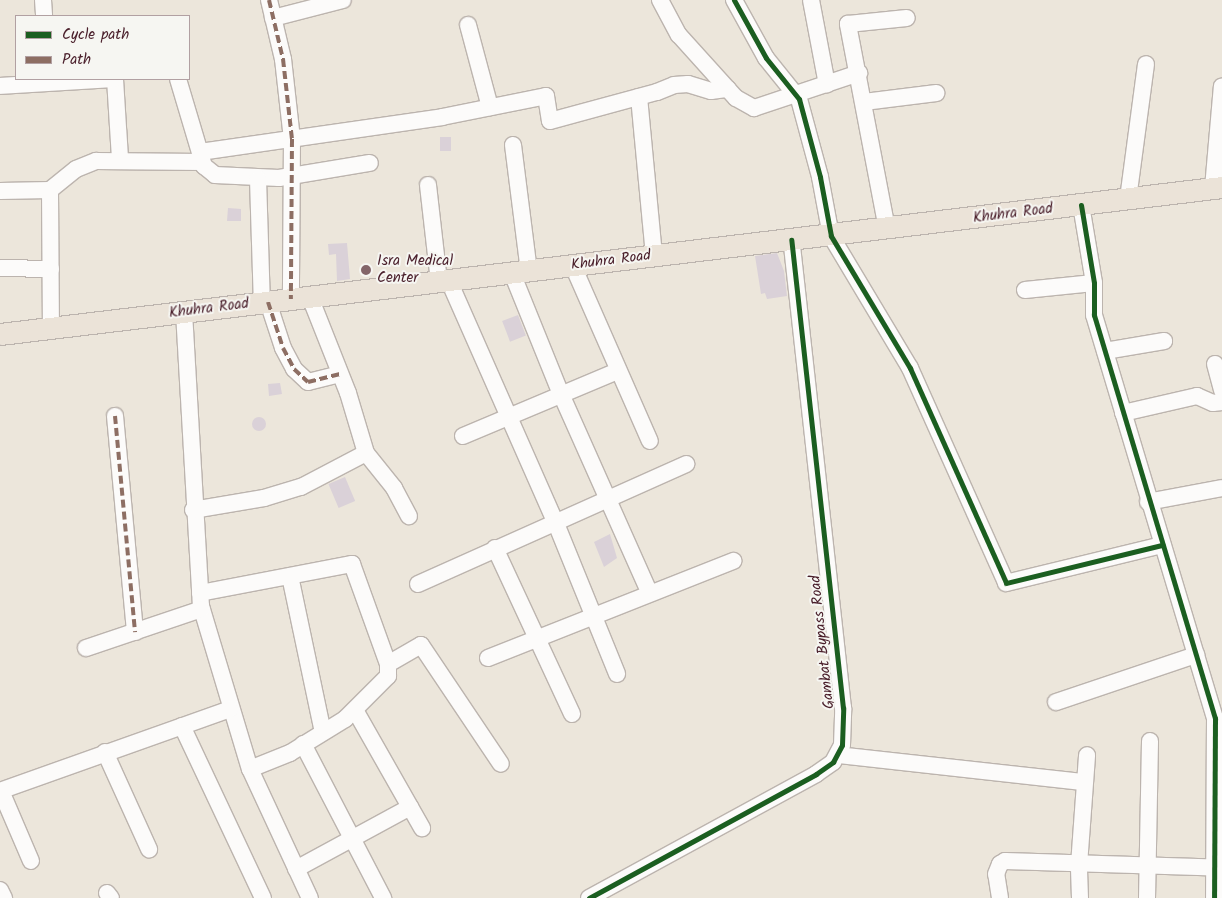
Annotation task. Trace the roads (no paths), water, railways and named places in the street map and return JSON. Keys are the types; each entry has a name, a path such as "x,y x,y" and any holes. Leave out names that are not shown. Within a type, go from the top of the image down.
{"main road":[{"name":"Khuhra Road","path":"0,334 831,236 1217,188"}],"street":[{"path":"43,0 44,15"},
{"path":"269,0 283,59 292,139 301,298 340,374 366,453 394,488 409,516"},
{"path":"273,18 343,0"},
{"path":"660,0 679,35 736,98 754,108 797,96 859,73"},
{"path":"734,0 766,58 797,96 820,177 831,236 910,368 1006,583 1162,545"},
{"path":"811,0 828,84"},
{"path":"887,229 859,73 848,24 906,18"},
{"path":"468,25 490,107"},
{"path":"1128,199 1146,64"},
{"path":"0,86 81,80"},
{"path":"114,80 120,159"},
{"path":"178,80 201,157 208,172 215,175 258,179 293,176 370,163"},
{"path":"0,191 50,190 83,165 120,159 201,157 292,139 546,96 550,121 639,97 674,84 688,84 710,91 728,89"},
{"path":"1217,188 1222,86"},
{"path":"864,102 936,93"},
{"path":"639,97 654,256"},
{"path":"513,145 521,272 561,394 650,592"},
{"path":"258,179 265,302 285,353 294,369 308,382 340,374"},
{"path":"428,185 444,281 555,521 617,674"},
{"path":"50,190 51,328"},
{"path":"1081,205 1094,283 1094,315 1148,502 1216,718 1218,868 1214,898"},
{"name":"Gambat Bypass Road","path":"790,240 843,708 843,736 838,755"},
{"path":"573,266 650,441"},
{"path":"0,268 51,269"},
{"path":"1025,290 1094,283"},
{"path":"184,312 194,510 202,609 230,709 250,769 310,898"},
{"path":"1105,352 1164,341"},
{"path":"1215,364 1222,391"},
{"path":"464,436 618,370"},
{"path":"1123,413 1197,396 1212,403 1222,402"},
{"path":"115,416 135,632"},
{"path":"194,510 264,498 301,487 366,453"},
{"path":"418,584 607,497 686,464"},
{"path":"1148,502 1222,488"},
{"path":"495,548 572,714"},
{"path":"488,658 650,592 733,561"},
{"path":"200,592 352,564 388,664 388,676 355,710 303,744 250,769"},
{"path":"290,576 323,732"},
{"path":"86,648 202,609"},
{"path":"388,664 424,646 501,764"},
{"path":"1056,702 1196,656"},
{"path":"31,861 0,791 230,709"},
{"path":"355,710 422,828"},
{"path":"182,726 263,898"},
{"path":"1147,898 1150,741"},
{"path":"303,744 383,898"},
{"path":"105,752 149,849"},
{"path":"589,898 816,774 838,755 1084,782"},
{"path":"1080,898 1079,865 1084,782 1088,755"},
{"path":"296,869 410,806"},
{"path":"1000,898 996,874 1000,864 1006,861 1079,865 1218,868"},
{"path":"0,890 4,898"}],"place":[{"name":"Isra Medical Center","path":"366,270"}]}
